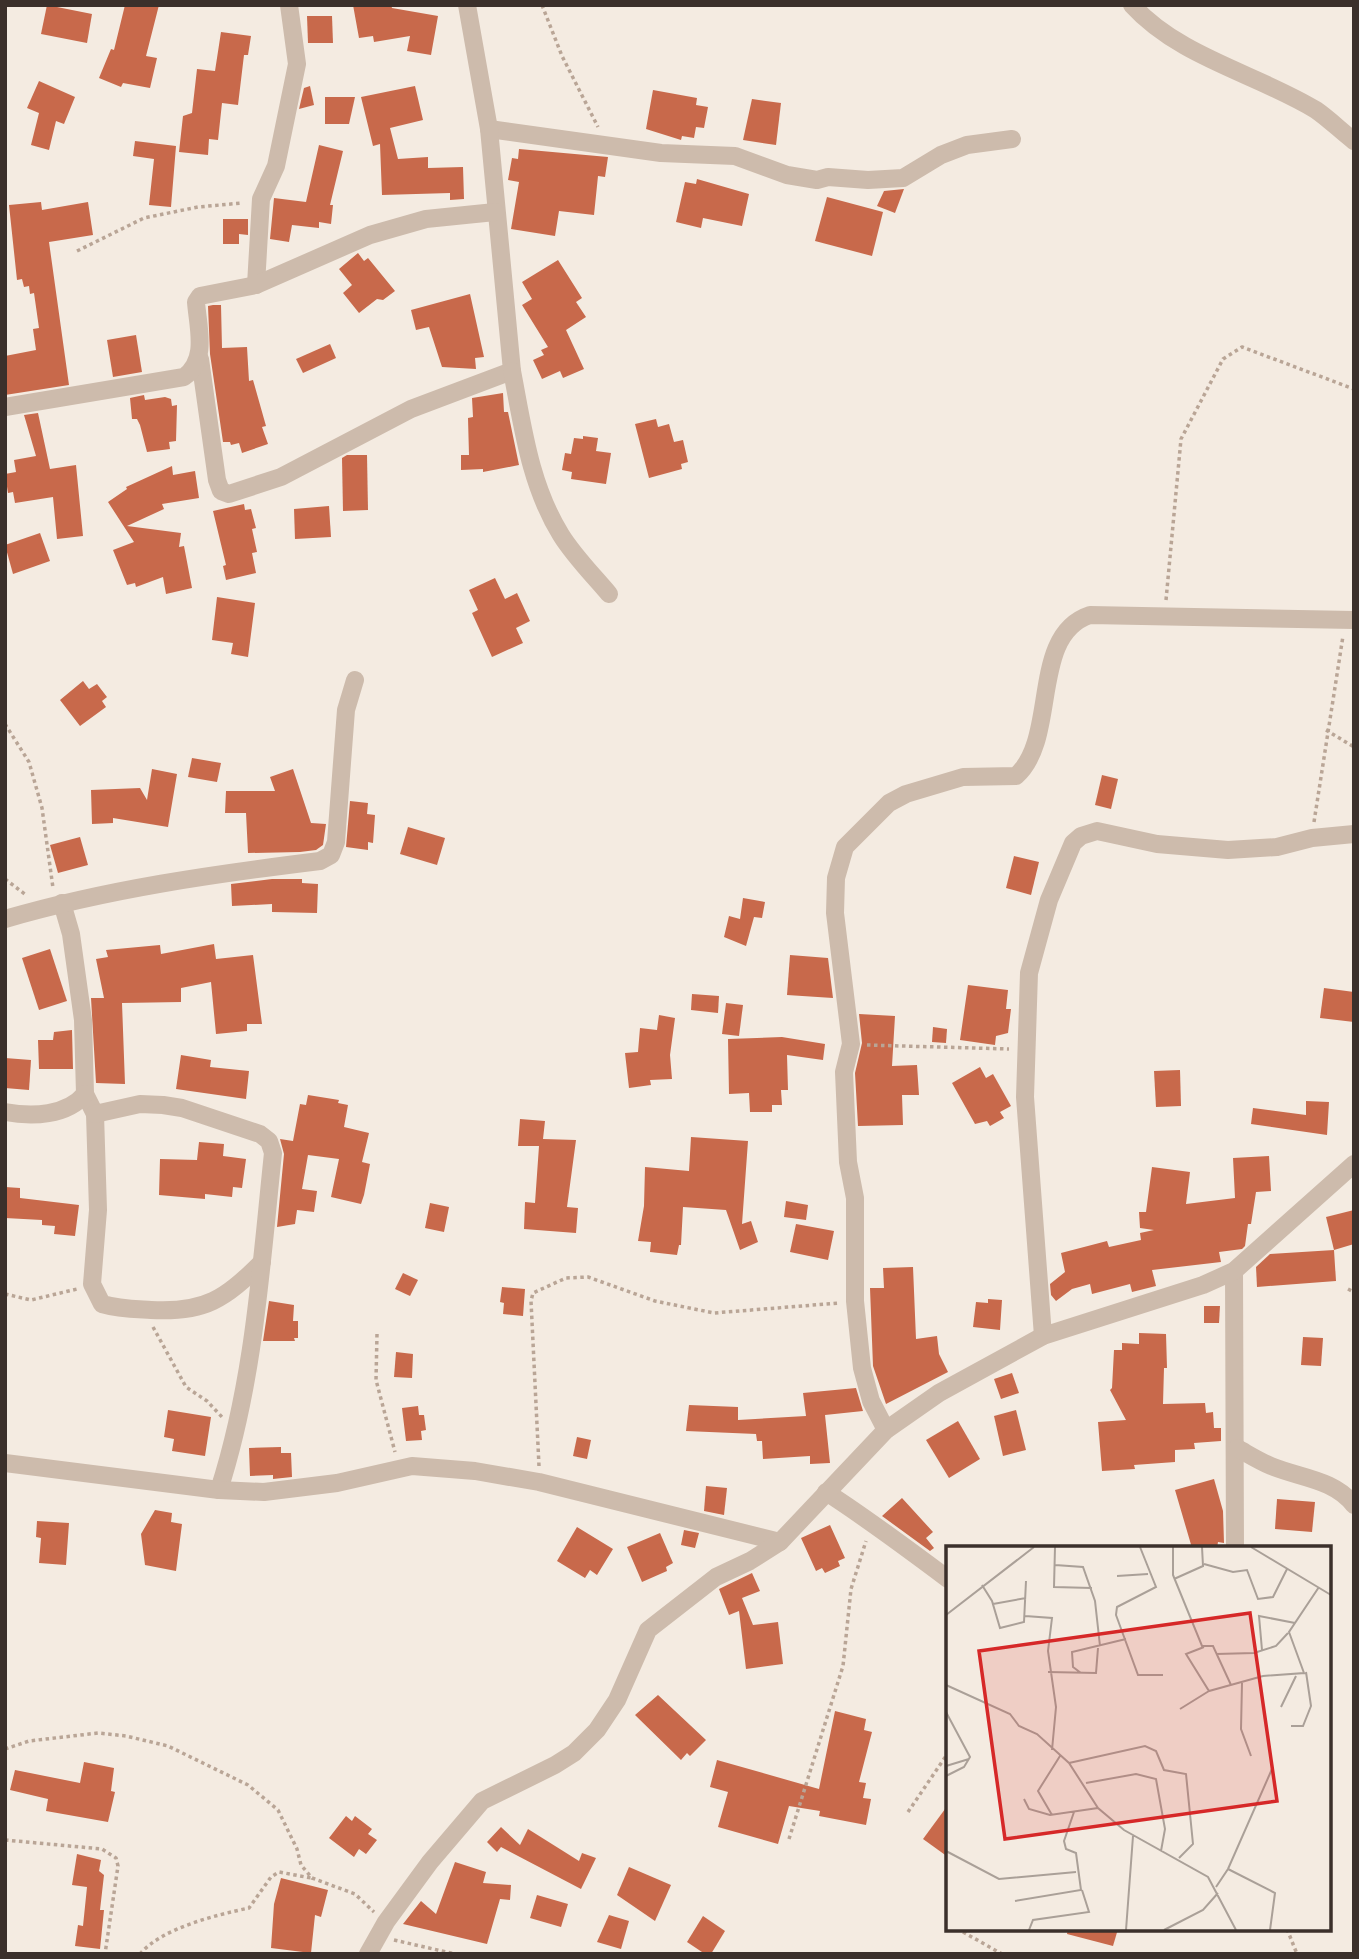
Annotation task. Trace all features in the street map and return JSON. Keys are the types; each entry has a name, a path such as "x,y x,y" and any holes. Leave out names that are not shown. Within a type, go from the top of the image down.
{"street":[{"path":"256,285 261,199 276,166 297,64 289,5"},
{"path":"467,5 489,129 512,371 530,464 544,505 562,537 609,594"},
{"path":"1132,5 1144,19 1190,47 1317,111 1354,141"},
{"path":"489,129 661,153 736,156 807,179 903,178 942,155 967,145 1012,139"},
{"path":"495,212 426,219 370,235 256,285 200,296 196,302 200,359 217,480 221,491 229,494 281,477 411,409 512,371"},
{"path":"5,407 184,377 195,369 200,359"},
{"path":"886,1430 872,1401 862,1368 855,1301 855,1198 848,1162 844,1072 851,1044 835,914 836,878 845,847 889,803 906,794 963,777 1016,776 1028,765 1045,706 1047,671 1056,649 1077,619 1090,615 1350,620"},
{"path":"5,919 58,904 179,879 320,861 331,855 336,842 346,710 355,680"},
{"path":"1043,1336 1025,1097 1026,1049 1032,961 1049,900 1073,843 1081,836 1097,831 1157,845 1228,850 1278,847 1312,838 1354,834"},
{"path":"58,904 71,934 83,1020 85,1094 95,1114 98,1210 92,1284 102,1304 117,1308 182,1312 205,1306 237,1287 262,1262"},
{"path":"5,1112 21,1115 65,1110 76,1105 85,1094"},
{"path":"95,1114 140,1104 182,1108 260,1134 269,1141 273,1153 262,1262 235,1439 219,1490"},
{"path":"368,1954 382,1929 482,1801 555,1765 574,1753 597,1730 617,1700 648,1630 716,1577 750,1561 780,1542 886,1430 939,1394 1043,1336 1203,1285 1234,1271 1354,1164"},
{"path":"1234,1271 1237,1448 1235,1546"},
{"path":"1237,1448 1272,1466 1317,1479 1346,1495 1354,1505"},
{"path":"5,1463 219,1490 290,1490 412,1466 475,1471 539,1482 780,1542"},
{"path":"826,1492 872,1522 946,1578"}],"path":[{"path":"542,5 562,56 591,109 605,145"},
{"path":"78,251 144,218 261,199"},
{"path":"1165,618 1181,439 1223,359 1242,347 1354,389"},
{"path":"1312,838 1326,730 1350,620"},
{"path":"5,724 29,762 36,785 58,904"},
{"path":"1326,730 1354,747"},
{"path":"851,1044 1026,1049"},
{"path":"539,1482 531,1301 533,1293 566,1278 588,1277 655,1301 714,1313 808,1308 855,1301"},
{"path":"5,1294 32,1300 92,1284"},
{"path":"1348,1289 1354,1292"},
{"path":"145,1310 186,1387 220,1415 235,1439"},
{"path":"377,1334 376,1380 400,1468"},
{"path":"789,1839 843,1666 851,1589 872,1522"},
{"path":"5,1749 29,1741 98,1734 126,1735 167,1746 247,1785 278,1810 298,1849 301,1865 313,1878"},
{"path":"908,1812 946,1756"},
{"path":"5,1840 102,1849 116,1858 118,1866 105,1954"},
{"path":"140,1954 158,1938 215,1915 249,1908 271,1877 279,1871 313,1878 355,1894 382,1929 455,1954"},
{"path":"1288,1931 1297,1954"},
{"path":"963,1932 1002,1954"}],"building":[{"path":"47,5 92,14 87,43 41,34"},
{"path":"125,5 159,5 146,56 157,58 150,88 123,83 121,87 99,78 111,49 114,50"},
{"path":"353,5 391,5 392,8 438,16 431,55 407,51 410,36 374,42 373,36 359,38"},
{"path":"307,16 332,16 333,43 308,43"},
{"path":"221,32 251,36 248,55 244,55 238,105 222,103 218,140 209,139 208,155 179,152 183,116 192,113 197,69 215,71"},
{"path":"39,81 75,97 64,124 56,121 49,150 31,145 39,113 27,108"},
{"path":"310,86 314,105 299,109 304,88"},
{"path":"415,86 423,120 390,128 398,159 428,157 428,168 463,167 464,199 450,200 450,193 382,195 380,144 373,146 361,97"},
{"path":"653,90 697,98 696,105 708,107 704,128 696,127 694,138 682,136 681,140 646,129"},
{"path":"325,97 355,97 349,124 325,124"},
{"path":"752,99 781,103 776,145 743,140"},
{"path":"135,141 176,146 171,207 149,205 154,159 133,156"},
{"path":"319,145 343,151 330,205 333,205 331,224 319,222 319,228 292,225 289,242 270,239 274,198 306,202"},
{"path":"519,149 608,157 605,177 598,176 594,215 559,211 555,236 511,229 519,182 508,180 512,158 518,159"},
{"path":"697,179 749,194 742,226 703,218 701,228 676,222 685,182 696,184"},
{"path":"904,189 895,213 877,206 884,191"},
{"path":"827,197 883,212 872,256 815,241"},
{"path":"41,202 42,210 88,202 93,235 49,242 69,385 5,395 5,356 36,350 33,329 39,328 34,293 30,294 29,286 24,287 22,279 17,280 9,205"},
{"path":"223,219 248,219 248,235 239,234 239,244 223,244"},
{"path":"358,253 364,261 368,258 395,291 383,300 377,299 359,313 343,293 352,285 339,269"},
{"path":"558,260 582,298 576,302 586,317 566,330 584,369 563,378 560,371 542,379 533,360 544,355 541,350 548,347 522,305 532,299 522,282"},
{"path":"470,294 484,357 475,358 476,369 442,367 429,327 416,330 411,310"},
{"path":"221,305 222,348 247,347 249,381 253,380 266,426 262,427 268,444 242,453 239,443 231,445 230,442 223,442 210,354 208,306"},
{"path":"136,335 142,372 113,377 107,340"},
{"path":"330,344 336,358 303,373 296,359"},
{"path":"503,393 504,412 508,412 519,465 483,472 483,469 461,470 461,455 469,455 468,418 473,417 472,398"},
{"path":"144,395 145,400 165,397 171,399 172,406 177,405 176,441 169,442 170,449 147,452 140,425 137,419 132,419 130,398"},
{"path":"38,413 50,469 76,465 83,536 57,539 53,497 15,503 13,492 8,493 5,474 16,472 14,460 36,456 24,415"},
{"path":"656,419 658,427 669,424 674,442 683,440 688,462 681,464 682,469 649,478 635,424"},
{"path":"583,436 598,438 596,451 611,453 606,484 571,479 572,472 562,470 565,453 571,454 574,438 583,439"},
{"path":"347,455 367,455 368,510 343,511 342,458"},
{"path":"172,466 173,475 195,471 199,498 162,504 164,509 127,526 181,533 179,547 184,546 192,588 166,594 163,577 136,587 135,583 127,585 113,550 134,542 108,502 127,489 126,487"},
{"path":"244,504 245,510 251,509 256,528 252,529 257,552 252,553 256,573 226,580 223,566 226,565 213,511"},
{"path":"329,506 331,537 295,539 294,509"},
{"path":"40,533 50,561 13,574 5,545"},
{"path":"495,578 505,599 517,593 530,621 516,628 523,643 492,657 472,613 478,610 469,590"},
{"path":"217,597 255,603 248,657 231,654 233,643 212,640"},
{"path":"83,681 89,689 97,684 107,697 102,701 106,707 80,726 60,700"},
{"path":"192,758 221,763 217,782 188,777"},
{"path":"152,769 177,774 168,827 113,818 113,823 92,824 91,790 140,788 147,800"},
{"path":"293,769 311,823 326,824 323,845 316,850 300,852 248,853 246,813 225,813 226,791 275,791 270,777"},
{"path":"1102,775 1118,779 1111,809 1095,805"},
{"path":"350,801 368,803 367,814 375,815 373,843 368,842 368,850 346,847"},
{"path":"408,827 445,838 437,865 400,854"},
{"path":"80,837 88,865 58,873 50,845"},
{"path":"1014,856 1039,862 1031,895 1006,888"},
{"path":"272,879 302,879 302,883 318,884 317,913 272,912 272,904 232,906 231,884"},
{"path":"743,898 765,902 762,918 754,917 746,946 724,937 729,916 740,919"},
{"path":"214,944 216,959 253,955 262,1024 247,1024 247,1031 216,1034 211,982 181,988 181,1002 122,1003 125,1084 96,1083 91,998 104,998 96,959 108,957 106,950 160,945 161,954"},
{"path":"50,949 67,1001 39,1010 22,958"},
{"path":"790,955 828,958 833,998 787,995"},
{"path":"968,985 1008,990 1006,1009 1011,1009 1008,1033 996,1036 995,1045 960,1040"},
{"path":"1324,988 1354,992 1354,1022 1320,1018"},
{"path":"692,994 719,996 718,1013 691,1010"},
{"path":"726,1003 743,1005 739,1036 722,1034"},
{"path":"859,1014 895,1016 892,1066 917,1065 919,1095 902,1095 903,1125 858,1126 855,1073 862,1043"},
{"path":"659,1015 675,1018 670,1055 672,1079 650,1080 651,1085 629,1088 625,1053 638,1052 640,1028 657,1030"},
{"path":"933,1027 947,1029 946,1043 932,1042"},
{"path":"72,1030 73,1069 39,1069 38,1040 53,1040 54,1032"},
{"path":"782,1037 825,1044 823,1060 787,1055 788,1090 781,1090 782,1105 772,1105 772,1112 750,1112 749,1093 729,1094 728,1039"},
{"path":"181,1055 211,1060 210,1067 249,1071 246,1099 176,1089"},
{"path":"5,1058 31,1060 29,1090 5,1088"},
{"path":"980,1067 986,1078 993,1074 1011,1106 1000,1112 1004,1118 990,1126 987,1121 975,1124 952,1083"},
{"path":"1180,1070 1181,1106 1156,1107 1154,1071"},
{"path":"308,1095 339,1100 338,1103 348,1105 344,1127 369,1133 362,1162 370,1164 364,1195 361,1204 331,1197 339,1159 308,1155 302,1189 317,1191 314,1212 297,1210 295,1224 277,1227 284,1154 280,1139 293,1141 300,1104 306,1105"},
{"path":"1306,1101 1329,1102 1327,1135 1251,1124 1253,1108 1306,1115"},
{"path":"520,1119 545,1121 543,1139 576,1140 567,1207 578,1208 576,1233 524,1229 525,1202 535,1203 539,1146 518,1146"},
{"path":"691,1137 748,1141 742,1224 751,1221 758,1242 740,1250 726,1210 683,1207 681,1245 677,1255 650,1252 651,1242 638,1241 644,1206 645,1167 689,1171"},
{"path":"199,1142 224,1144 223,1156 246,1159 242,1188 233,1187 232,1197 205,1194 205,1199 159,1195 160,1159 197,1160"},
{"path":"1269,1156 1271,1191 1256,1192 1251,1224 1248,1224 1245,1246 1242,1249 1219,1252 1221,1262 1152,1270 1156,1286 1132,1292 1130,1284 1092,1294 1090,1284 1072,1289 1056,1301 1051,1295 1050,1284 1065,1272 1061,1253 1107,1241 1109,1247 1141,1240 1140,1233 1154,1230 1140,1228 1139,1212 1146,1212 1152,1167 1190,1172 1186,1204 1235,1198 1233,1158"},
{"path":"5,1187 20,1188 20,1198 79,1205 75,1236 54,1234 55,1226 42,1225 42,1220 5,1218"},
{"path":"786,1201 808,1205 806,1220 784,1217"},
{"path":"430,1203 449,1207 444,1232 425,1228"},
{"path":"1354,1210 1354,1244 1334,1250 1326,1217"},
{"path":"796,1224 834,1231 828,1260 790,1252"},
{"path":"1334,1250 1336,1281 1257,1287 1256,1267 1270,1254"},
{"path":"913,1267 916,1339 937,1336 939,1354 948,1372 886,1404 873,1366 870,1288 884,1288 883,1268"},
{"path":"403,1273 418,1280 410,1296 395,1289"},
{"path":"502,1287 525,1289 523,1316 503,1314 504,1303 500,1302"},
{"path":"988,1299 1002,1300 1000,1330 973,1327 976,1302 988,1303"},
{"path":"269,1301 294,1305 293,1321 298,1321 298,1338 294,1338 295,1341 263,1341"},
{"path":"1204,1306 1220,1306 1219,1323 1204,1323"},
{"path":"1139,1333 1166,1334 1167,1368 1164,1368 1163,1404 1205,1403 1206,1413 1213,1412 1214,1428 1221,1428 1221,1441 1194,1443 1195,1449 1175,1450 1175,1462 1102,1471 1098,1422 1126,1420 1110,1390 1114,1350 1122,1350 1122,1343 1139,1344"},
{"path":"1303,1337 1323,1338 1321,1366 1301,1365"},
{"path":"396,1352 413,1354 412,1378 394,1377"},
{"path":"1012,1373 1019,1393 1001,1399 994,1379"},
{"path":"856,1388 863,1411 825,1415 830,1463 810,1464 810,1456 763,1459 762,1441 757,1441 756,1434 686,1431 689,1405 738,1407 738,1420 806,1416 803,1393"},
{"path":"418,1406 419,1415 424,1415 426,1430 421,1431 422,1440 406,1441 402,1408"},
{"path":"168,1410 211,1417 205,1456 172,1451 174,1439 164,1437"},
{"path":"1016,1410 1026,1450 1003,1456 994,1416"},
{"path":"958,1421 980,1459 949,1478 926,1440"},
{"path":"577,1437 591,1440 587,1459 573,1456"},
{"path":"281,1447 281,1453 291,1453 292,1477 273,1479 273,1475 250,1476 249,1448"},
{"path":"1214,1479 1223,1511 1224,1543 1218,1542 1217,1546 1191,1546 1175,1490"},
{"path":"706,1486 727,1488 724,1515 704,1511"},
{"path":"902,1498 933,1532 926,1538 934,1548 930,1551 882,1516"},
{"path":"1277,1499 1315,1502 1312,1532 1275,1529"},
{"path":"155,1510 172,1513 171,1522 182,1524 176,1571 145,1565 141,1534"},
{"path":"37,1521 69,1523 66,1565 39,1563 41,1538 36,1537"},
{"path":"830,1525 845,1558 838,1561 840,1566 825,1573 822,1568 816,1571 801,1538"},
{"path":"577,1527 613,1549 597,1575 590,1570 585,1578 557,1561"},
{"path":"684,1530 699,1533 695,1548 681,1545"},
{"path":"660,1533 673,1563 666,1567 667,1571 642,1582 627,1547"},
{"path":"752,1573 760,1591 742,1598 753,1625 778,1622 783,1664 746,1669 739,1611 729,1615 719,1589"},
{"path":"658,1695 706,1740 690,1756 687,1753 681,1760 635,1715"},
{"path":"835,1711 866,1719 864,1730 872,1732 859,1782 866,1783 863,1798 871,1799 866,1825 819,1816 820,1811 789,1806 778,1844 718,1827 728,1792 710,1787 717,1760 819,1789"},
{"path":"84,1762 114,1768 111,1791 115,1792 108,1822 46,1811 48,1799 10,1790 15,1770 80,1783"},
{"path":"946,1808 946,1856 923,1839"},
{"path":"346,1816 352,1821 355,1816 372,1829 368,1834 377,1840 366,1854 359,1849 354,1857 329,1838"},
{"path":"501,1827 520,1845 528,1829 579,1861 582,1853 596,1858 581,1889 501,1847 497,1852 487,1842"},
{"path":"77,1854 101,1860 99,1871 104,1875 100,1910 104,1910 100,1949 75,1946 78,1925 83,1926 87,1887 72,1885"},
{"path":"455,1862 486,1872 483,1883 511,1885 510,1900 500,1899 487,1944 403,1924 421,1901 436,1914"},
{"path":"629,1867 671,1885 655,1921 617,1895"},
{"path":"281,1878 328,1890 321,1917 315,1915 311,1953 271,1948 274,1904"},
{"path":"537,1895 568,1904 561,1927 530,1918"},
{"path":"609,1915 629,1921 621,1949 597,1942"},
{"path":"703,1916 725,1931 711,1954 705,1954 687,1942"},
{"path":"1068,1931 1117,1931 1113,1946 1067,1934"}]}
